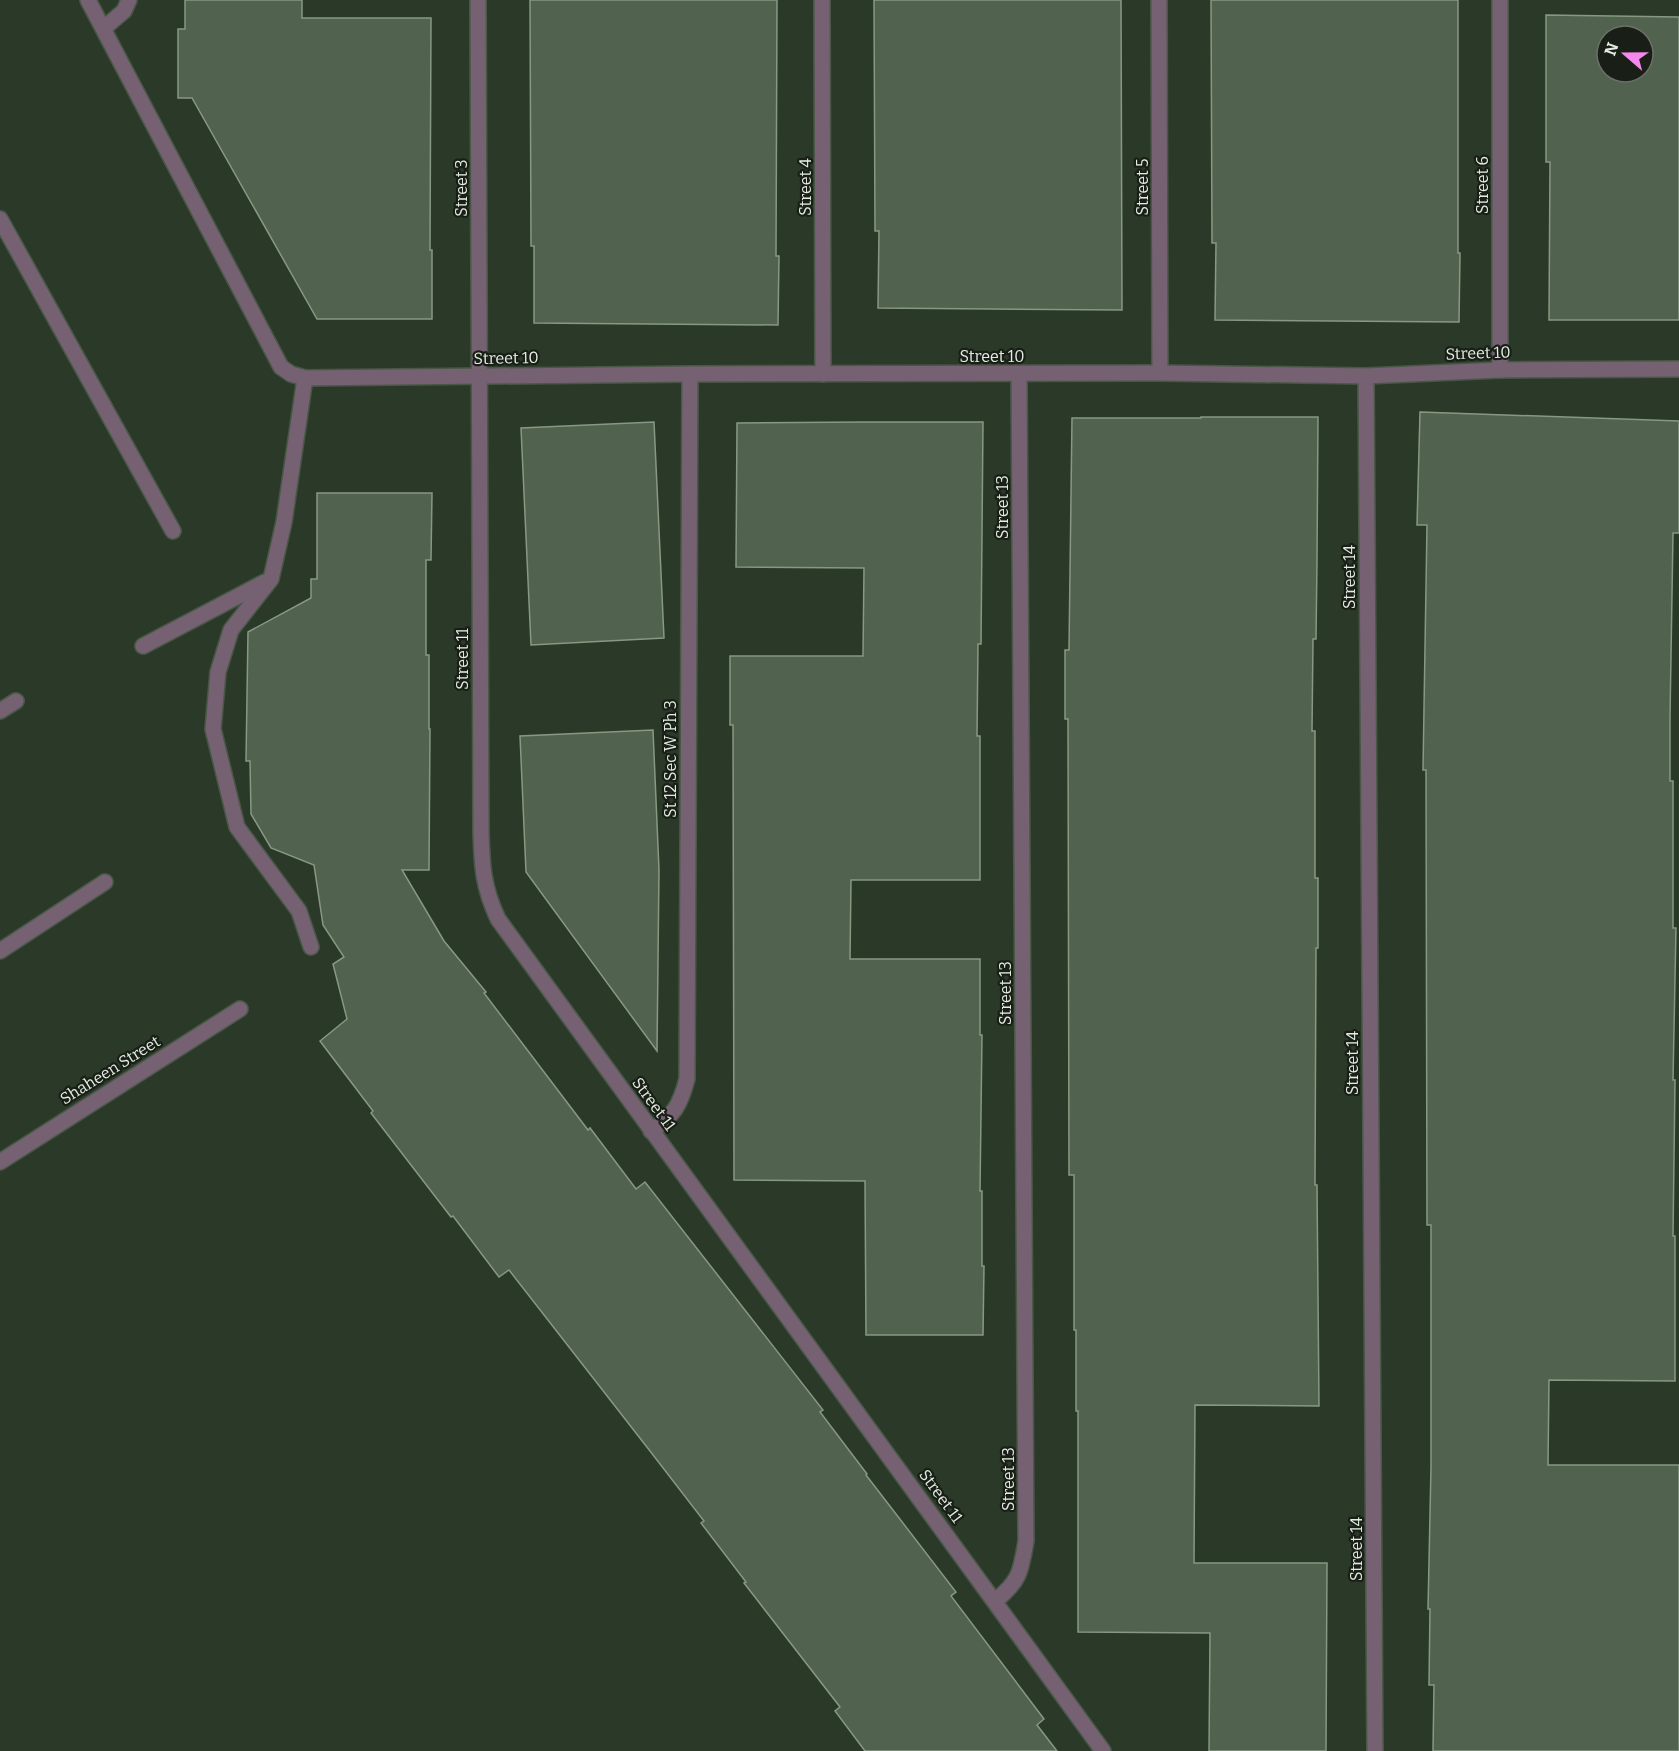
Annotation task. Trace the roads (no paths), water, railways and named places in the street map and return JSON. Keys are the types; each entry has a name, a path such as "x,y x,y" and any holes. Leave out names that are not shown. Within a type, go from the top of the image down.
{"street":[{"path":"88,0 281,367 291,374 305,378 284,522 271,579 231,630 219,672 213,729 237,827 298,911 311,946"},
{"path":"104,28 124,11 129,0"},
{"name":"Street 3","path":"478,0 480,376"},
{"name":"Street 4","path":"822,0 823,374"},
{"name":"Street 5","path":"1159,0 1160,373"},
{"name":"Street 6","path":"1500,0 1500,370"},
{"path":"0,219 173,531"},
{"name":"Street 10","path":"305,378 690,374 1366,375 1500,370 1679,369"},
{"name":"St 12 Sec W Ph 3","path":"651,1131 670,1118 682,1100 687,1079 690,374"},
{"name":"Street 13","path":"995,1601 1010,1589 1021,1572 1026,1541 1019,374"},
{"name":"Street 14","path":"1366,375 1375,1751"},
{"name":"Street 11","path":"480,376 480,832 482,874 488,897 498,919 1103,1751"},
{"path":"143,646 271,579"},
{"path":"0,711 16,701"},
{"path":"0,951 105,882"},
{"name":"Shaheen Street","path":"0,1162 240,1009"}]}
